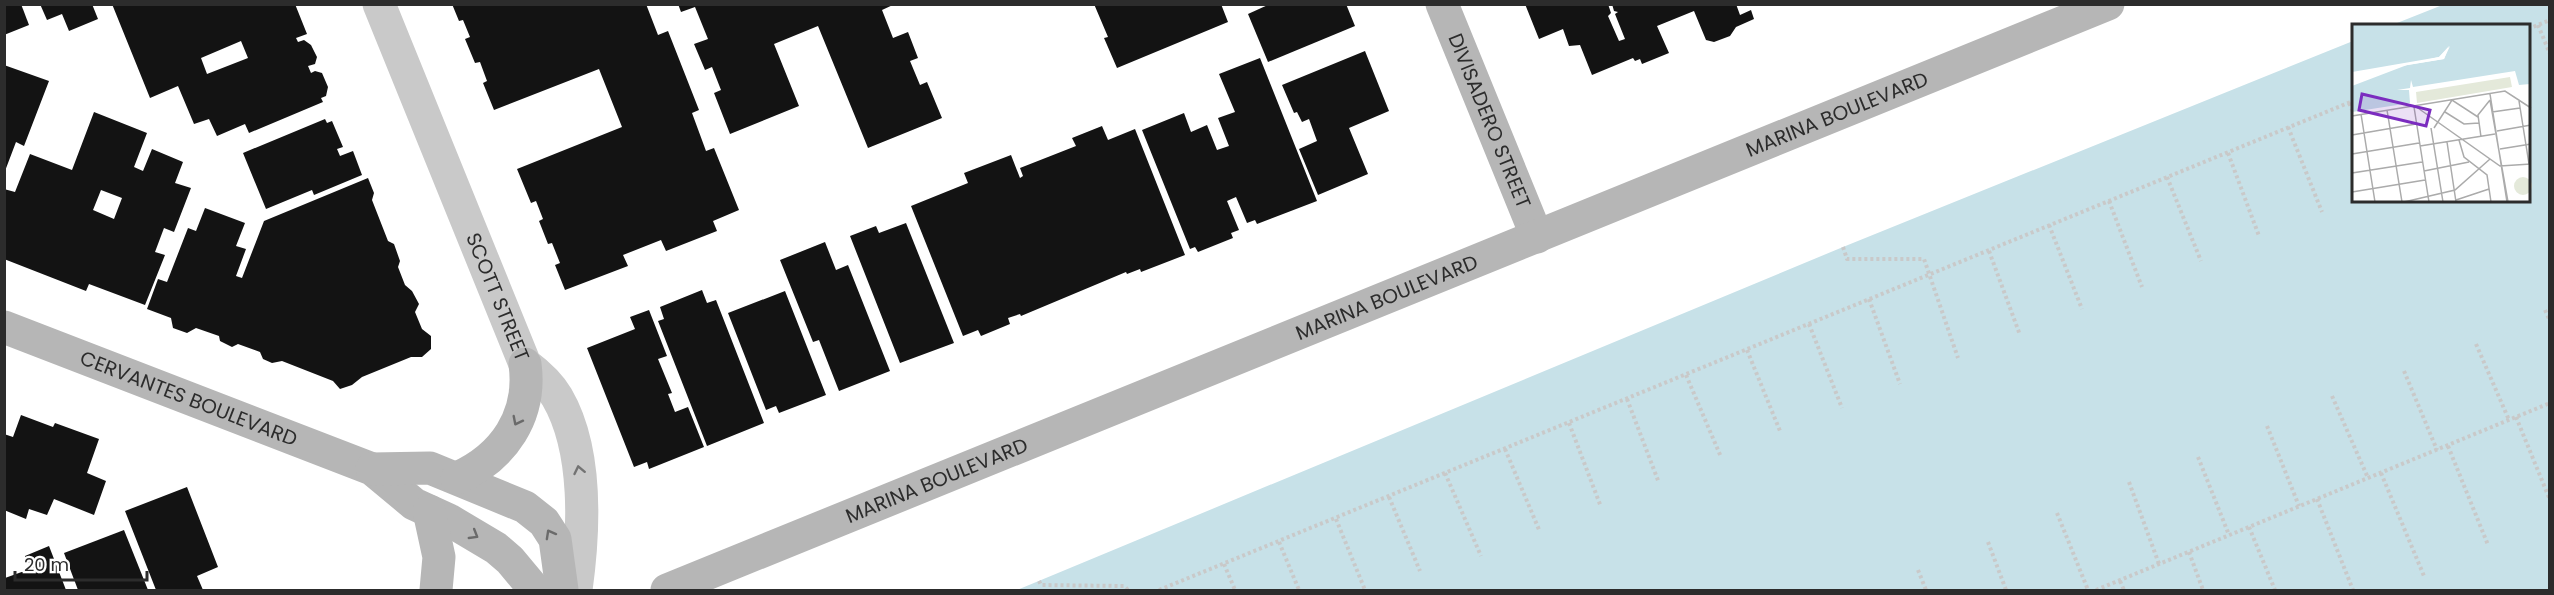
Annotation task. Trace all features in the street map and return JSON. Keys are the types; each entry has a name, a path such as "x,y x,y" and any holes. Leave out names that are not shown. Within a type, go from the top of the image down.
{"main road":[{"name":"DIVISADERO STREET","path":"1442,4 1537,237"},
{"name":"MARINA BOULEVARD","path":"667,591 2108,4"},
{"name":"CERVANTES BOULEVARD","path":"4,327 372,469 414,504 448,520 496,548 510,560 535,591"},
{"path":"457,478 471,471 495,452 519,420 526,401 528,384 525,364"},
{"name":"CERVANTES BOULEVARD","path":"372,469 430,468 525,507 544,522 555,540 562,591"},
{"path":"429,511 439,557 436,591"}],"street":[{"name":"SCOTT STREET","path":"379,4 525,364 542,377 557,396 566,417 582,484 582,527 576,591"}],"path":[{"path":"2530,29 2550,20"},
{"path":"2538,25 2550,54"},
{"path":"1160,591 1170,589 1224,564 2351,102"},
{"path":"2288,127 2322,212"},
{"path":"2228,152 2259,236"},
{"path":"2167,177 2201,261"},
{"path":"2109,201 2142,287"},
{"path":"2049,225 2082,309"},
{"path":"1843,247 1847,259 1924,259 1958,358"},
{"path":"1989,250 2020,334"},
{"path":"1869,299 1900,384"},
{"path":"2545,310 2550,321"},
{"path":"1809,324 1842,408"},
{"path":"2475,344 2509,420"},
{"path":"1747,350 1780,431"},
{"path":"2404,371 2437,450"},
{"path":"1686,375 1720,457"},
{"path":"2332,396 2368,478"},
{"path":"1627,399 1659,483"},
{"path":"2096,591 2550,404"},
{"path":"2516,417 2550,501"},
{"path":"1569,423 1601,507"},
{"path":"2268,426 2299,506"},
{"path":"2448,446 2488,545"},
{"path":"1505,449 1540,532"},
{"path":"2198,457 2229,535"},
{"path":"1445,473 1481,556"},
{"path":"2381,473 2424,576"},
{"path":"2129,482 2159,564"},
{"path":"1389,497 1420,572"},
{"path":"2317,499 2353,591"},
{"path":"2057,513 2088,591"},
{"path":"1336,519 1365,591"},
{"path":"2249,527 2275,591"},
{"path":"1279,542 1299,591"},
{"path":"1988,542 2006,591"},
{"path":"2189,552 2203,591"},
{"path":"1224,564 1235,591"},
{"path":"1918,570 1926,591"},
{"path":"1039,581 1041,585 1124,586 1128,591"},
{"path":"2120,581 2124,591"}],"water":[{"path":"2445,4 2549,5 2549,590 1017,590 1843,247 2352,41 2352,202 2530,202 2530,24 2395,24"}],"building":[{"path":"4,4 21,4 29,25 4,35"},
{"path":"40,4 92,4 98,19 69,31 62,14 47,20"},
{"path":"112,4 295,4 307,34 296,38 298,42 304,40 311,45 317,57 315,64 308,66 311,73 315,71 322,73 328,87 326,96 321,98 323,102 249,133 245,124 217,136 209,119 194,124 178,86 150,98","holes":["241,41 248,58 207,74 201,58"]},
{"path":"452,4 646,4 658,35 668,31 699,110 692,113 706,151 714,148 739,210 713,221 717,231 666,251 661,240 623,255 628,266 565,290 555,265 560,263 552,243 548,244 539,221 543,219 536,201 531,203 517,169 622,127 599,69 494,110 483,83 487,81 480,62 475,63 465,39 470,37 463,20 459,21"},
{"path":"678,4 895,4 882,10 893,38 908,32 918,58 910,61 920,85 927,82 942,118 868,148 818,26 774,44 799,106 730,134 714,93 721,90 712,67 705,70 694,44 708,39 695,7 681,12"},
{"path":"1094,4 1221,4 1228,22 1117,68 1104,38 1108,37"},
{"path":"1270,4 1346,4 1355,26 1268,62 1248,14"},
{"path":"1525,4 1608,4 1611,13 1608,16 1619,41 1625,39 1615,14 1618,12 1614,11 1612,4 1736,4 1740,15 1751,10 1754,19 1736,27 1730,36 1714,42 1706,40 1694,11 1657,26 1669,53 1642,64 1640,59 1635,61 1633,58 1592,75 1580,45 1569,46 1563,29 1539,39"},
{"path":"1365,51 1389,111 1349,128 1368,174 1318,195 1299,149 1317,141 1309,119 1302,122 1297,112 1294,113 1282,85"},
{"path":"1260,58 1317,201 1257,224 1255,220 1247,223 1236,197 1227,201 1239,230 1231,233 1233,238 1198,252 1195,247 1190,249 1142,130 1184,113 1191,132 1207,125 1217,150 1229,146 1218,118 1235,112 1219,74"},
{"path":"4,65 49,81 24,146 16,142 5,171"},
{"path":"94,112 147,133 134,167 143,171 152,149 183,162 175,183 191,188 174,232 164,228 155,252 165,255 145,305 89,284 86,291 4,259 4,189 15,192 30,154 72,170","holes":["101,190 122,198 114,219 93,210"]},
{"path":"325,119 327,123 332,121 343,147 337,149 340,156 353,151 362,175 314,195 312,190 266,209 243,153"},
{"path":"1102,126 1108,140 1135,129 1185,255 1141,272 1140,269 1127,274 1126,272 1021,316 1020,314 1008,318 1010,324 981,336 978,330 963,336 911,206 968,183 964,173 1011,155 1020,178 1023,176 1020,168 1076,146 1072,138"},
{"path":"368,178 374,193 372,200 388,241 394,244 400,261 398,267 405,285 412,291 419,304 415,312 422,329 431,336 431,349 422,357 411,357 362,377 352,385 340,389 333,381 282,361 272,363 263,359 260,352 238,344 232,347 220,341 219,336 196,328 187,333 173,328 171,318 147,309 158,279 167,282 188,228 196,231 205,208 245,223 236,246 246,249 236,276 242,278 264,221"},
{"path":"906,223 954,343 900,363 850,236 876,226 879,233"},
{"path":"825,242 836,270 848,265 890,371 839,391 819,340 813,342 780,260"},
{"path":"702,290 707,303 716,300 764,423 707,446 658,321 664,319 660,307"},
{"path":"785,291 826,395 779,413 776,406 766,410 728,313"},
{"path":"649,310 667,356 658,359 672,393 668,394 675,412 688,407 704,447 649,469 647,462 634,467 587,348 635,329 630,317"},
{"path":"21,415 53,427 55,423 99,439 87,473 106,481 94,515 54,499 47,515 29,509 26,519 4,510 4,434 13,437"},
{"path":"187,487 218,567 197,576 203,590 156,590 125,511"},
{"path":"124,530 148,590 78,590 64,553"},
{"path":"49,546 66,590 5,590 5,578 30,569 25,556"}]}
